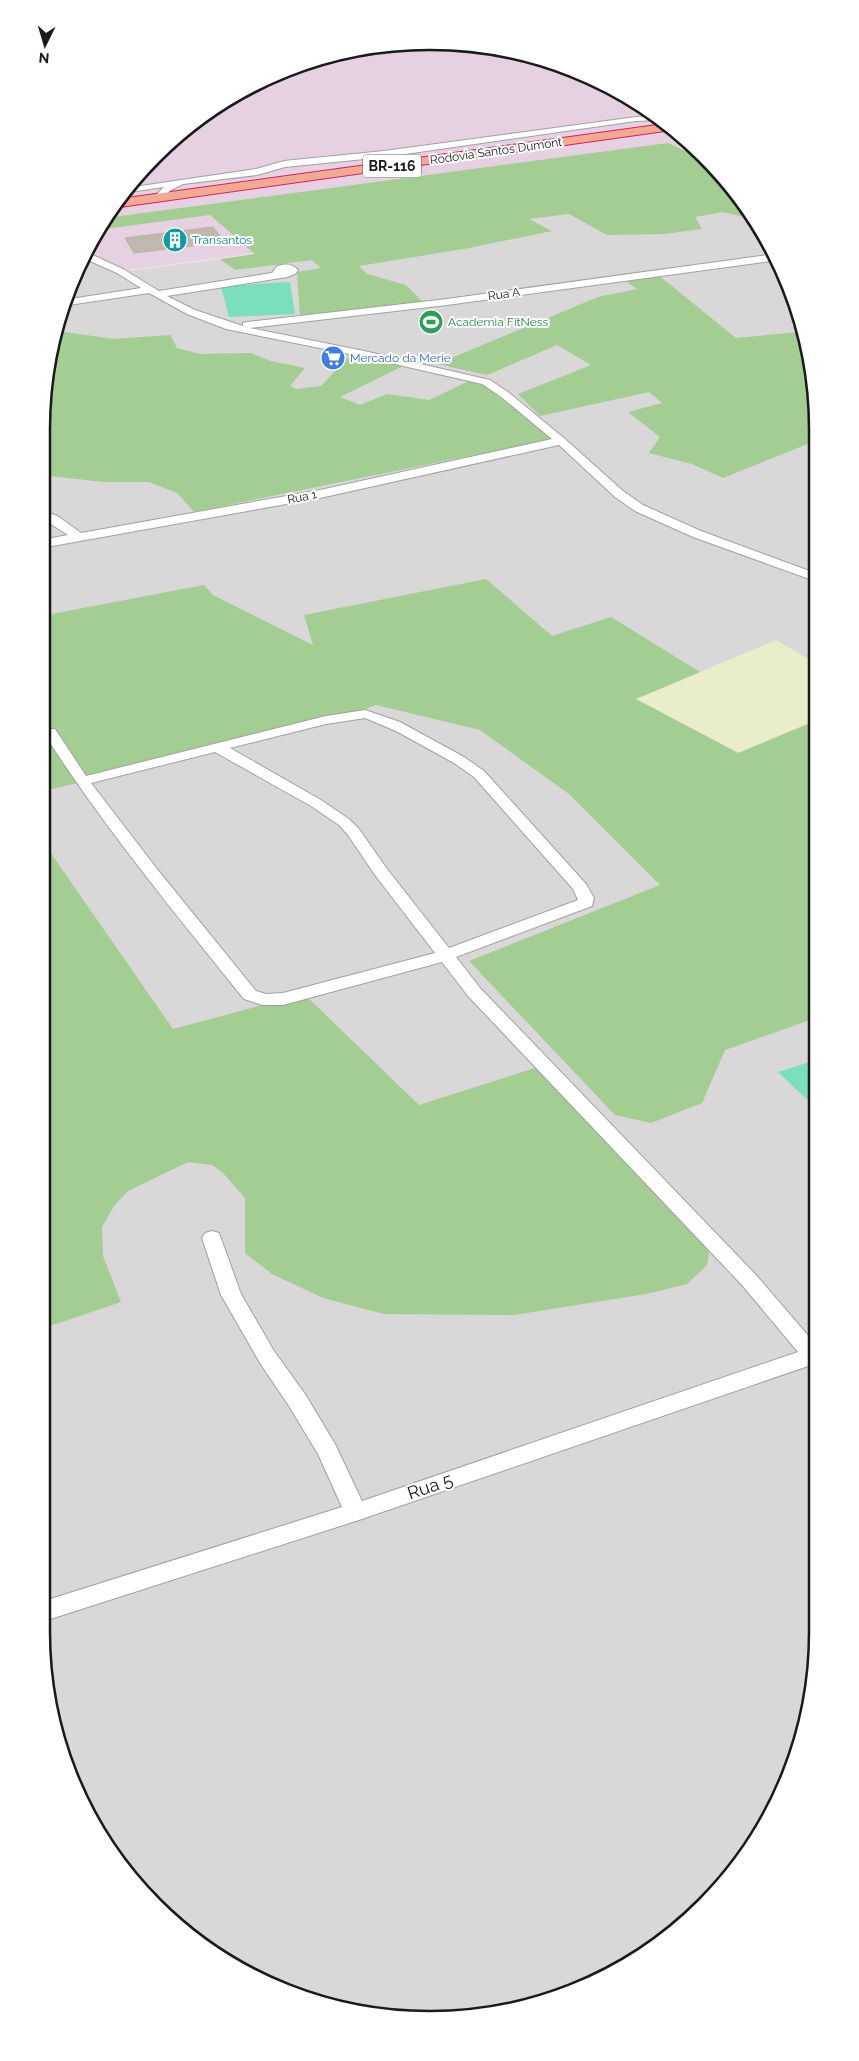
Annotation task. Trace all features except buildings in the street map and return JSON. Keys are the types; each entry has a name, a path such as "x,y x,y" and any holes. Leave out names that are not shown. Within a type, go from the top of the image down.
{"highway":[{"name":"Rodovia Santos Dumont","path":"125,203 661,128"}],"street":[{"path":"135,189 257,172 294,162 401,152 647,119"},
{"path":"157,199 168,188 181,182"},
{"path":"91,258 120,271 191,312 230,327 475,378 499,390 561,441 619,494 639,508 697,534 809,575"},
{"name":"Rua A","path":"230,327 332,318 643,274 768,259"},
{"path":"75,301 276,275"},
{"name":"Rua 1","path":"50,543 320,494 561,441"},
{"path":"50,518 80,538"},
{"path":"50,732 82,781 151,872 250,995 257,999 283,999 446,955 586,903 586,898 580,887 480,774 466,763 381,718 365,714 326,720 82,781"},
{"path":"218,748 272,781 316,803 344,822 354,832 381,872 474,992 749,1280 809,1348"},
{"path":"212,1238 231,1295 267,1357 297,1400 327,1450 356,1512"},
{"name":"Rua 5","path":"50,1609 356,1512 809,1357"}],"shaded area":[{"path":"430,50 479,53 528,63 575,79 619,101 661,128 698,161 725,191 120,271 91,258 128,198 161,161 198,128 240,101 284,79 331,63 380,53"},
{"path":"727,193 745,219 770,262 789,308 802,355 806,380 809,430 809,1631 806,1681 802,1706 789,1753 770,1799 731,1863 698,1900 661,1933 597,1972 551,1991 504,2004 479,2008 430,2011 380,2008 355,2004 284,1982 240,1960 198,1933 144,1882 114,1842 89,1799 79,1777 57,1706 53,1681 50,1631 51,405 57,355 63,331 79,284 92,257 127,271"}],"green space":[{"path":"668,143 689,153 698,161 731,198 744,217 723,212 695,217 702,229 664,234 607,235 569,214 529,219 552,231 469,248 359,266 367,274 406,285 423,302 345,313 300,316 297,272 321,268 312,260 235,270 220,259 255,254 210,215 108,229 116,217"},
{"path":"657,274 736,338 796,332 806,380 809,443 723,478 692,464 649,453 660,437 628,412 662,403 649,392 540,416 518,394 591,365 557,345 487,375 437,364 598,297 637,289 623,279"},
{"path":"290,282 295,314 229,317 221,286"},
{"path":"63,332 114,339 170,335 177,348 200,354 251,353 271,361 305,368 290,386 296,389 321,386 351,354 403,366 340,397 360,405 387,394 429,400 469,381 483,384 549,437 548,440 194,512 177,493 149,482 104,482 50,476 53,380"},
{"path":"486,579 552,636 611,617 700,672 636,699 738,753 809,723 809,1020 725,1050 702,1103 651,1123 615,1115 469,961 660,885 569,794 480,730 376,705 346,716 50,790 50,614 204,585 213,595 313,645 304,615"},
{"path":"776,640 809,659 809,724 739,753 636,699"},
{"path":"50,852 173,1029 304,994 419,1105 544,1065 711,1241 707,1265 687,1284 646,1294 514,1315 384,1314 323,1298 272,1274 245,1253 245,1198 223,1173 212,1165 188,1162 128,1191 114,1206 102,1227 103,1256 121,1302 50,1326"},
{"path":"809,1062 809,1101 778,1072"}],"place":[{"name":"Transantos","path":"175,240"},
{"name":"Academia FitNess","path":"431,322"},
{"name":"Mercado da Merie","path":"333,358"}]}
